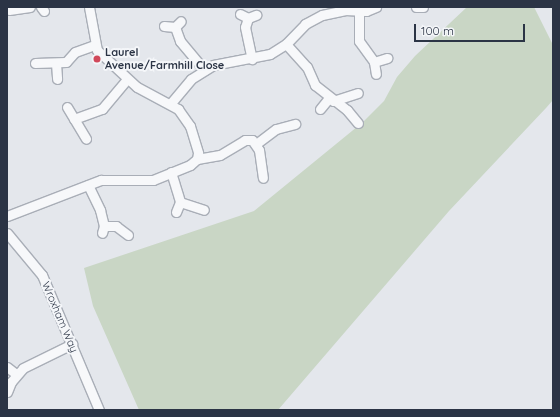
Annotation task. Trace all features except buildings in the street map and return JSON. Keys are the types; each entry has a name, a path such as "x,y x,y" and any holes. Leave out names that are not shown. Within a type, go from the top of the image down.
{"street":[{"path":"9,10 30,7"},
{"path":"89,7 94,45 102,58 137,87 170,103 190,126 198,153 197,159"},
{"path":"170,103 191,79 204,70 227,61 252,59 270,54 286,44 313,19 334,12 359,12 376,7"},
{"path":"416,7 423,7"},
{"path":"359,12 359,41 374,62 376,74"},
{"path":"248,15 245,28 252,59"},
{"path":"164,26 178,24 180,42 204,70"},
{"path":"286,44 306,67 315,85 347,110 358,123"},
{"path":"35,63 66,62 75,52 94,45"},
{"path":"374,62 387,58"},
{"path":"56,63 57,79"},
{"path":"74,119 102,109 127,79"},
{"path":"320,109 331,99 358,93"},
{"path":"67,106 86,139"},
{"path":"256,144 276,129 295,124"},
{"path":"7,216 88,185 109,179 153,180 197,159 220,155 245,140 250,139 256,144 260,156 263,178"},
{"path":"172,172 180,202 176,212"},
{"path":"88,185 100,210 103,230 116,226 128,235"},
{"path":"180,202 204,210"},
{"name":"Wroxham Way","path":"7,234 42,275 99,410"},
{"path":"7,392 16,374 29,364 72,344"},
{"path":"7,367 16,374"}],"green space":[{"path":"467,7 534,7 553,45 553,100 449,211 278,410 139,410 93,306 84,268 254,211 363,122 384,101 397,77 415,56"}],"place":[{"name":"Laurel Avenue/Farmhill Close","path":"97,59"}]}
